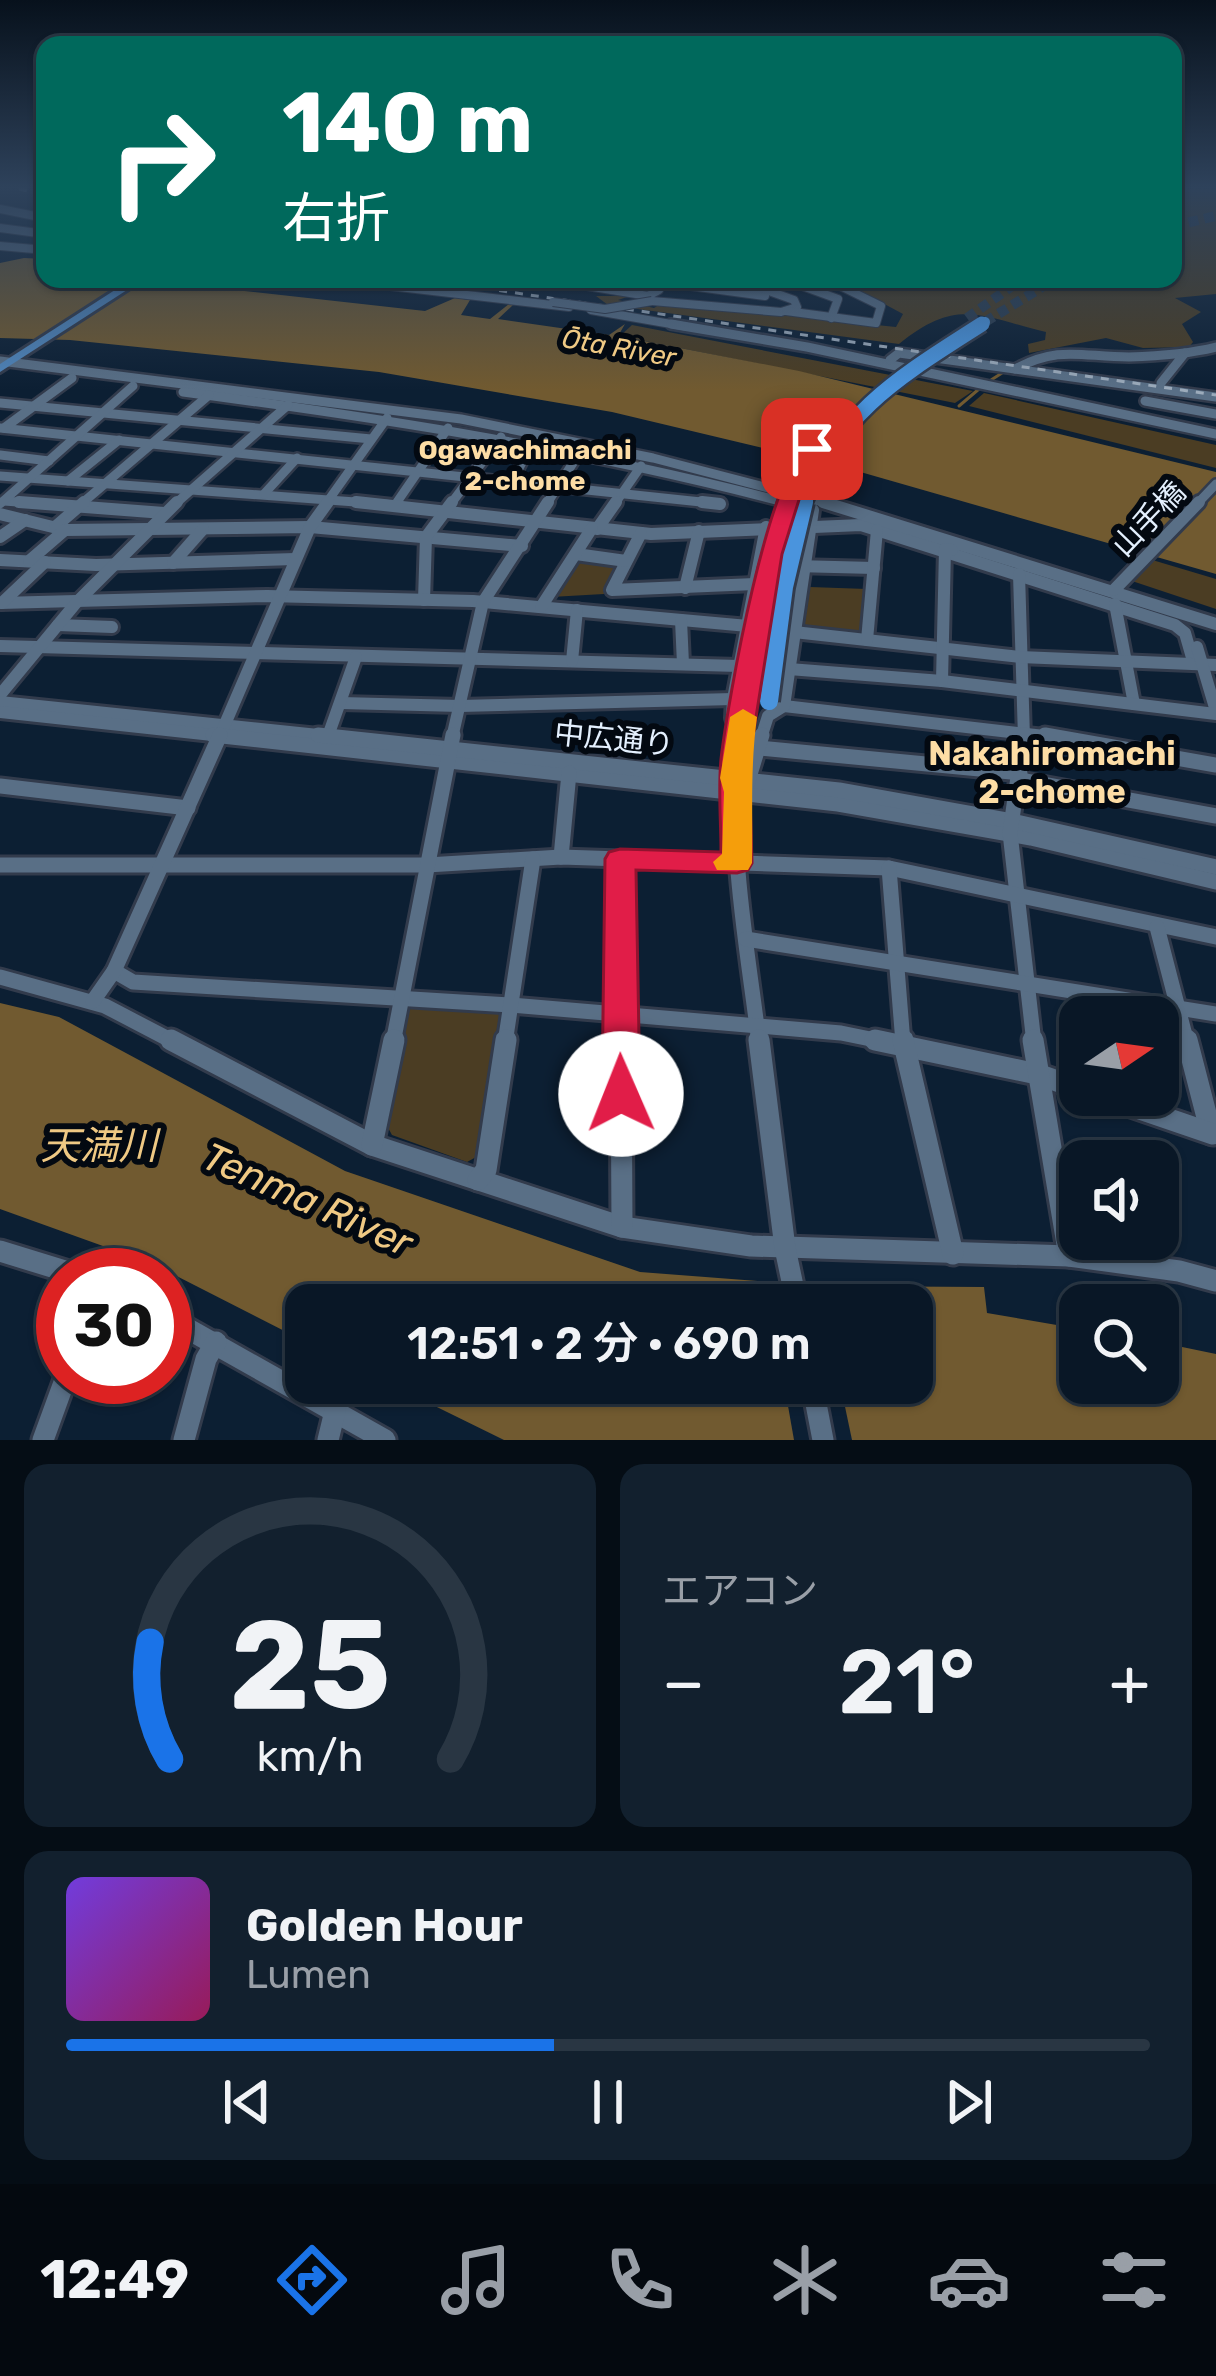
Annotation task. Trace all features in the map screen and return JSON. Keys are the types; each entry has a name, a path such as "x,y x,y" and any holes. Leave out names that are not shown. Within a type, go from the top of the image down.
{"highway":[{"path":"750,742 739,698 771,554 792,487 812,449 861,394 967,318"},
{"path":"774,708 796,530 826,451 881,391 986,322"}],"main road":[{"path":"6,367 125,288"}],"street":[{"path":"417,288 605,309 652,301 876,323 881,306 844,288"},
{"path":"458,288 993,383 1216,432"},
{"path":"594,288 648,296 661,288"},
{"path":"706,288 783,296"},
{"path":"760,288 798,304 786,311"},
{"path":"808,288 838,299 831,318"},
{"path":"609,313 688,321 926,367 1216,432"},
{"path":"993,383 1039,356 1070,351 1125,357 1216,347"},
{"path":"890,360 899,352 1215,391"},
{"path":"1135,412 1186,352"},
{"path":"1201,352 1216,357"},
{"path":"1079,400 1125,357"},
{"path":"926,367 940,358"},
{"path":"1027,363 1104,378"},
{"path":"6,367 453,423 813,511 788,669 774,708 750,742 741,783 737,863 784,1248 793,1284"},
{"path":"6,367 453,423 752,482 1216,624"},
{"path":"2,429 72,378"},
{"path":"1,506 134,386"},
{"path":"29,561 78,507 209,395"},
{"path":"1144,400 1216,414"},
{"path":"2,405 371,439"},
{"path":"0,698 76,603 144,531 288,405"},
{"path":"105,1000 310,527 390,418"},
{"path":"394,505 453,423"},
{"path":"2,429 720,504"},
{"path":"4,456 41,432"},
{"path":"424,600 426,538 501,437"},
{"path":"68,481 119,440"},
{"path":"513,480 532,443"},
{"path":"372,1145 448,754 483,602 580,452"},
{"path":"4,456 50,460"},
{"path":"264,494 297,458"},
{"path":"541,607 641,466"},
{"path":"0,476 328,499 641,533 861,525 1116,594 1187,623 1204,663 1216,712 788,669"},
{"name":"山手橋","path":"1116,594 1216,484"},
{"path":"718,530 724,486"},
{"path":"1,506 164,513"},
{"path":"1,506 25,520 60,528 310,527 522,546"},
{"path":"95,530 114,509"},
{"path":"0,537 25,520"},
{"path":"341,703 460,706 739,698 739,666 766,527"},
{"path":"172,562 203,530"},
{"path":"867,640 877,530"},
{"path":"685,588 699,531"},
{"path":"641,533 612,590 755,584"},
{"path":"945,549 1019,574 1116,594"},
{"path":"942,681 945,549"},
{"path":"576,554 626,561"},
{"path":"0,560 113,564 295,560"},
{"path":"1,603 45,562"},
{"path":"758,564 874,568"},
{"path":"1019,574 1025,732 1011,827 1015,897 1037,1074 1059,1199"},
{"path":"617,614 622,592"},
{"path":"1116,594 1134,704"},
{"path":"1,603 278,597 424,600 748,626"},
{"path":"572,661 578,610"},
{"path":"681,620 683,664"},
{"path":"58,626 112,627"},
{"path":"794,632 1020,657 1204,663"},
{"path":"0,646 739,666"},
{"path":"328,736 356,657"},
{"name":"中広通り","path":"0,698 220,730 328,736 448,754 741,783"},
{"path":"774,708 1025,732 1216,765"},
{"path":"0,712 448,754 569,773 741,783 1011,827 1216,867"},
{"path":"750,742 1020,776 1216,816"},
{"path":"561,857 569,773"},
{"path":"0,786 188,808"},
{"path":"1011,827 1216,882"},
{"path":"0,865 427,865 561,857 889,868 1216,937"},
{"path":"478,1180 486,1170 532,859"},
{"path":"620,859 622,1227"},
{"path":"889,868 903,1045 953,1254"},
{"path":"1157,927 1174,996"},
{"path":"746,939 1091,996"},
{"path":"114,971 133,982 756,1024 903,1045 1059,1082"},
{"path":"0,977 105,1000 372,1145 622,1227 784,1248 1059,1256"},
{"path":"105,1000 133,982"},
{"path":"1179,1011 1216,1014"},
{"path":"1179,1014 1214,1134"},
{"path":"1161,1116 1214,1134"},
{"path":"0,1251 36,1262"},
{"path":"1100,1260 1179,1270 1216,1281"},
{"path":"192,1330 385,1440"},
{"path":"184,1440 206,1359 216,1342"},
{"path":"43,1440 56,1404"},
{"path":"816,1404 824,1440"},
{"path":"328,1440 335,1411"}],"shaded area":[{"path":"1182,256 1216,256 1216,294 1175,298 1201,312 1182,324 1193,342 1189,347 1143,348 1106,338 1029,353 1028,344 1045,340 1046,332 969,314 937,320 899,344 608,305 596,296 630,296 618,300 654,308 662,303 896,327 903,314 855,288 1182,288"},
{"path":"632,325 973,391 955,403 620,336"},
{"path":"984,393 1216,445 1216,468 969,406"},
{"path":"576,557 621,565 604,594 551,597"},
{"path":"1149,559 1216,579 1216,609 1129,580"},
{"path":"810,587 867,589 863,633 855,636 804,628"},
{"path":"414,1006 497,1010 500,1014 478,1156 467,1162 392,1135 386,1124 405,1011"}],"water":[{"name":"Ōta River","path":"36,259 36,288 217,288 425,311 455,298 470,300 461,315 490,319 514,304 498,319 609,335 625,324 618,336 799,371 1216,472 1216,574 843,467 612,412 379,372 70,340 0,338 0,263"},
{"name":"天満川","path":"0,1003 59,1017 345,1171 640,1272 799,1284 285,1284 285,1331 192,1284 192,1248 108,1248 0,1209"},
{"name":"天満川","path":"933,1287 984,1287 987,1313 1059,1325 1059,1404 1179,1404 1179,1346 1216,1354 1216,1440 504,1440 431,1404 933,1404"}],"pier":[{"path":"788,1404 844,1404 852,1440 794,1440"}],"waterway":[{"path":"991,380 1002,373"},
{"path":"959,406 979,389"}],"tunnel":[{"path":"967,318 1009,288"},
{"path":"985,322 1040,288"}],"railway":[{"path":"482,288 1216,395"}],"slow traffic":[{"path":"728,862 737,863 739,792 734,778 743,717"}],"district":[{"name":"Ogawachimachi 2-chome","path":"525,466"},
{"name":"Nakahiromachi 2-chome","path":"1052,772"}],"route":[{"path":"621,1094 620,859 737,863 735,761 771,554 792,487 812,449"}],"water label":[{"name":"Tenma River","path":"308,1199"}]}
